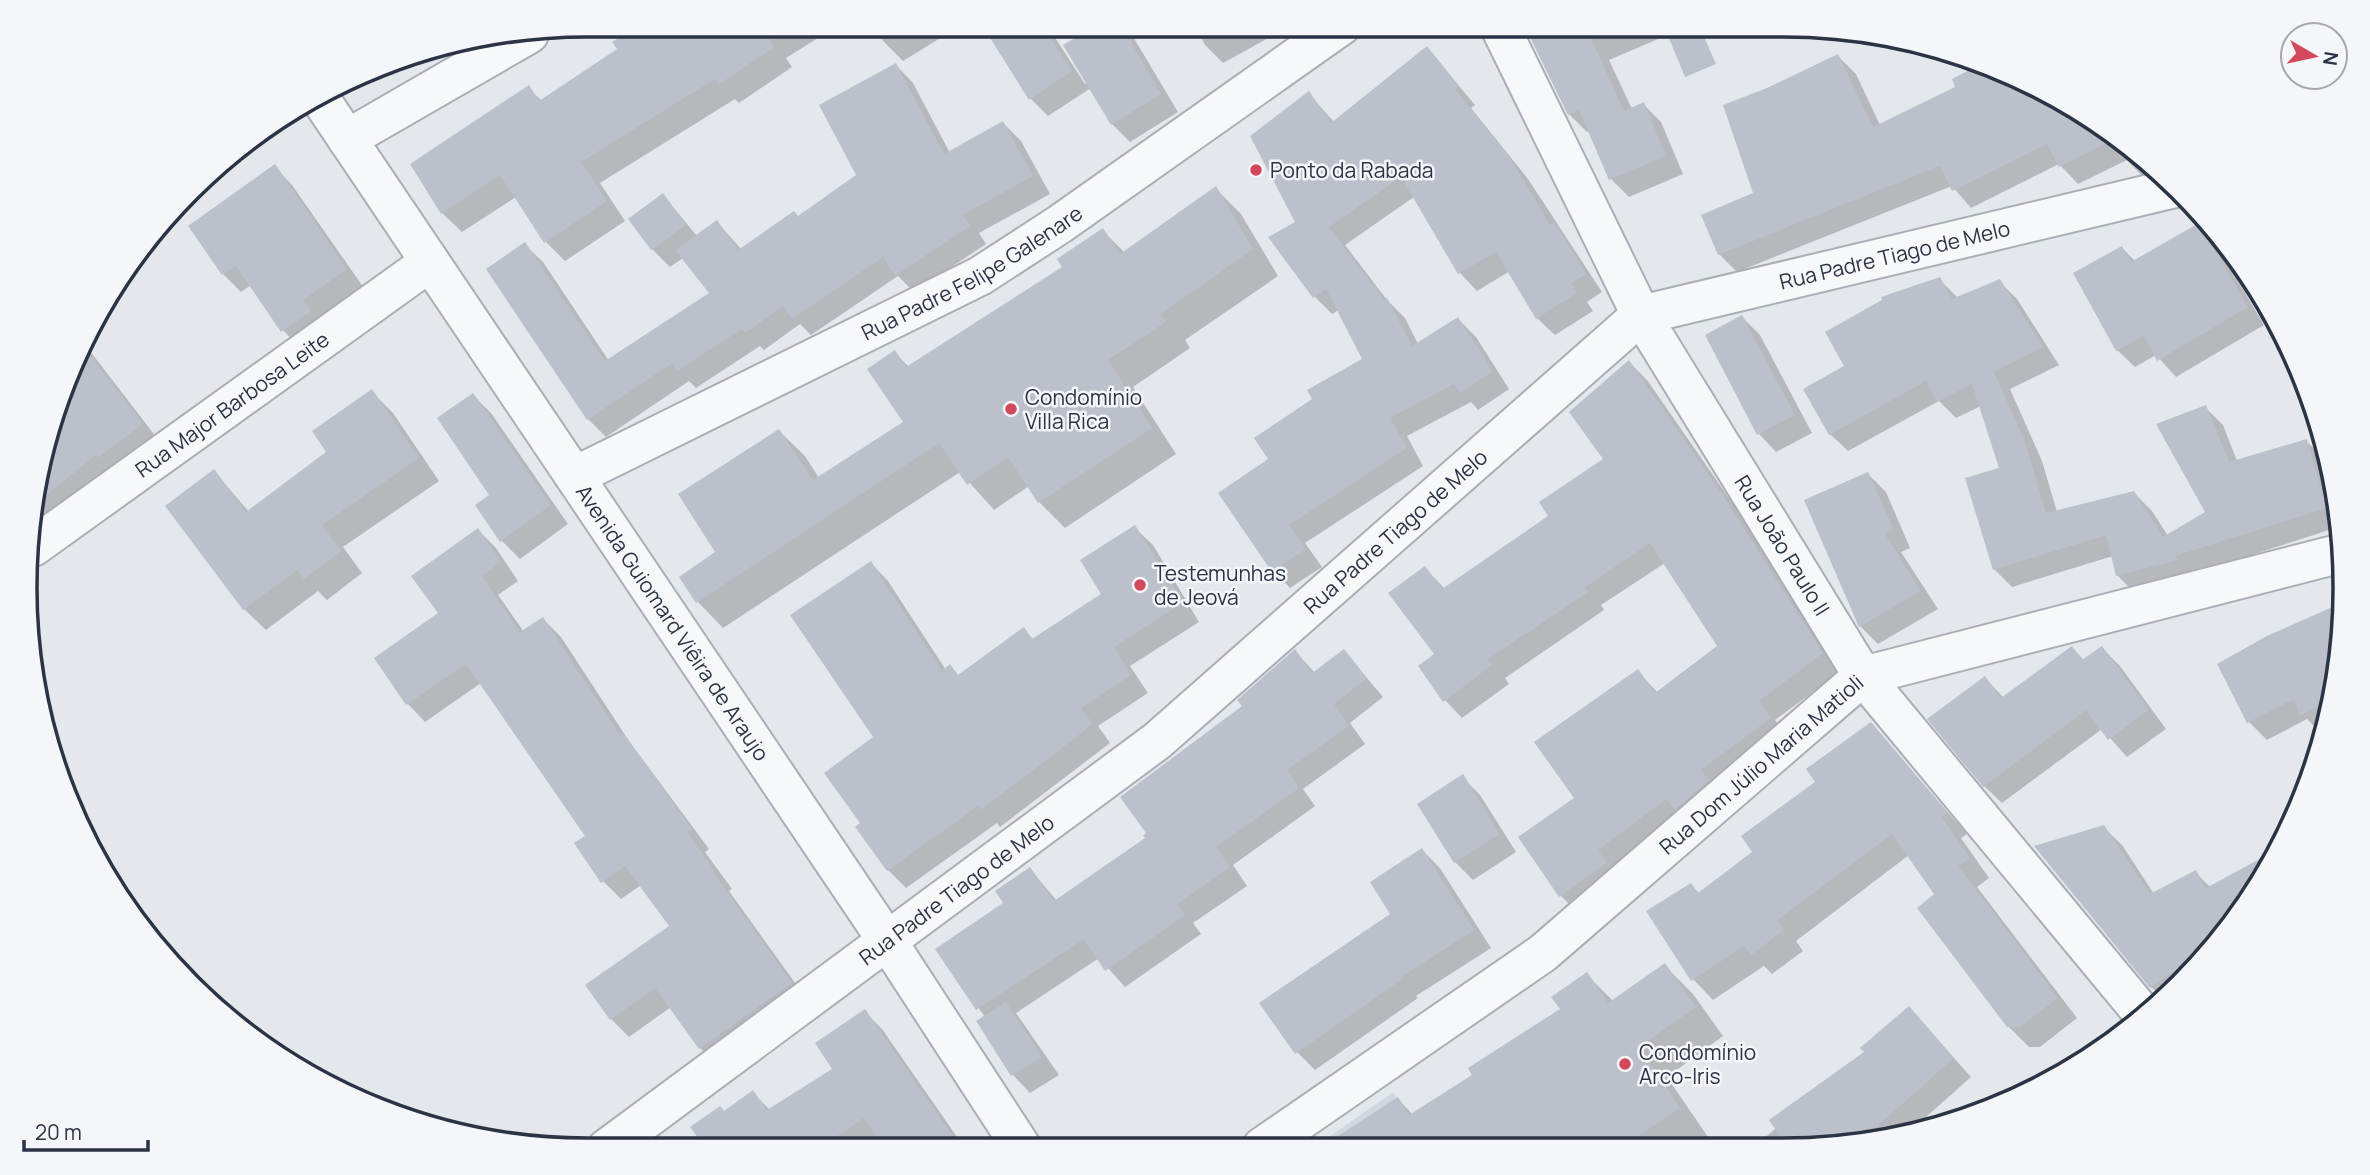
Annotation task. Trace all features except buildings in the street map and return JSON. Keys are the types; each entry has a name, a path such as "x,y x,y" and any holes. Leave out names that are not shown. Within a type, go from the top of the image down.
{"street":[{"name":"Rua Padre Felipe Galenare","path":"575,476 980,276 1060,224 1325,37"},
{"name":"Rua João Paulo II","path":"1505,37 1641,315 1863,676 2138,1008"},
{"path":"347,139 517,41"},
{"name":"Avenida Guiomard Viêira de Araujo","path":"324,105 886,939 1015,1138"},
{"name":"Rua Padre Tiago de Melo","path":"654,1135 886,939 1157,741 1641,315 2164,191"},
{"name":"Rua Major Barbosa Leite","path":"39,543 430,262"},
{"name":"Rua Dom Júlio Maria Matioli","path":"1275,1138 1543,953 1863,676 2332,555"}],"shaded area":[{"path":"1393,1092 1423,1138 1328,1138"}],"place":[{"name":"Ponto da Rabada","path":"1256,170"},
{"name":"Condomínio Villa Rica","path":"1011,409"},
{"name":"Testemunhas de Jeová","path":"1140,585"},
{"name":"Condomínio Arco-Iris","path":"1625,1064"}]}
